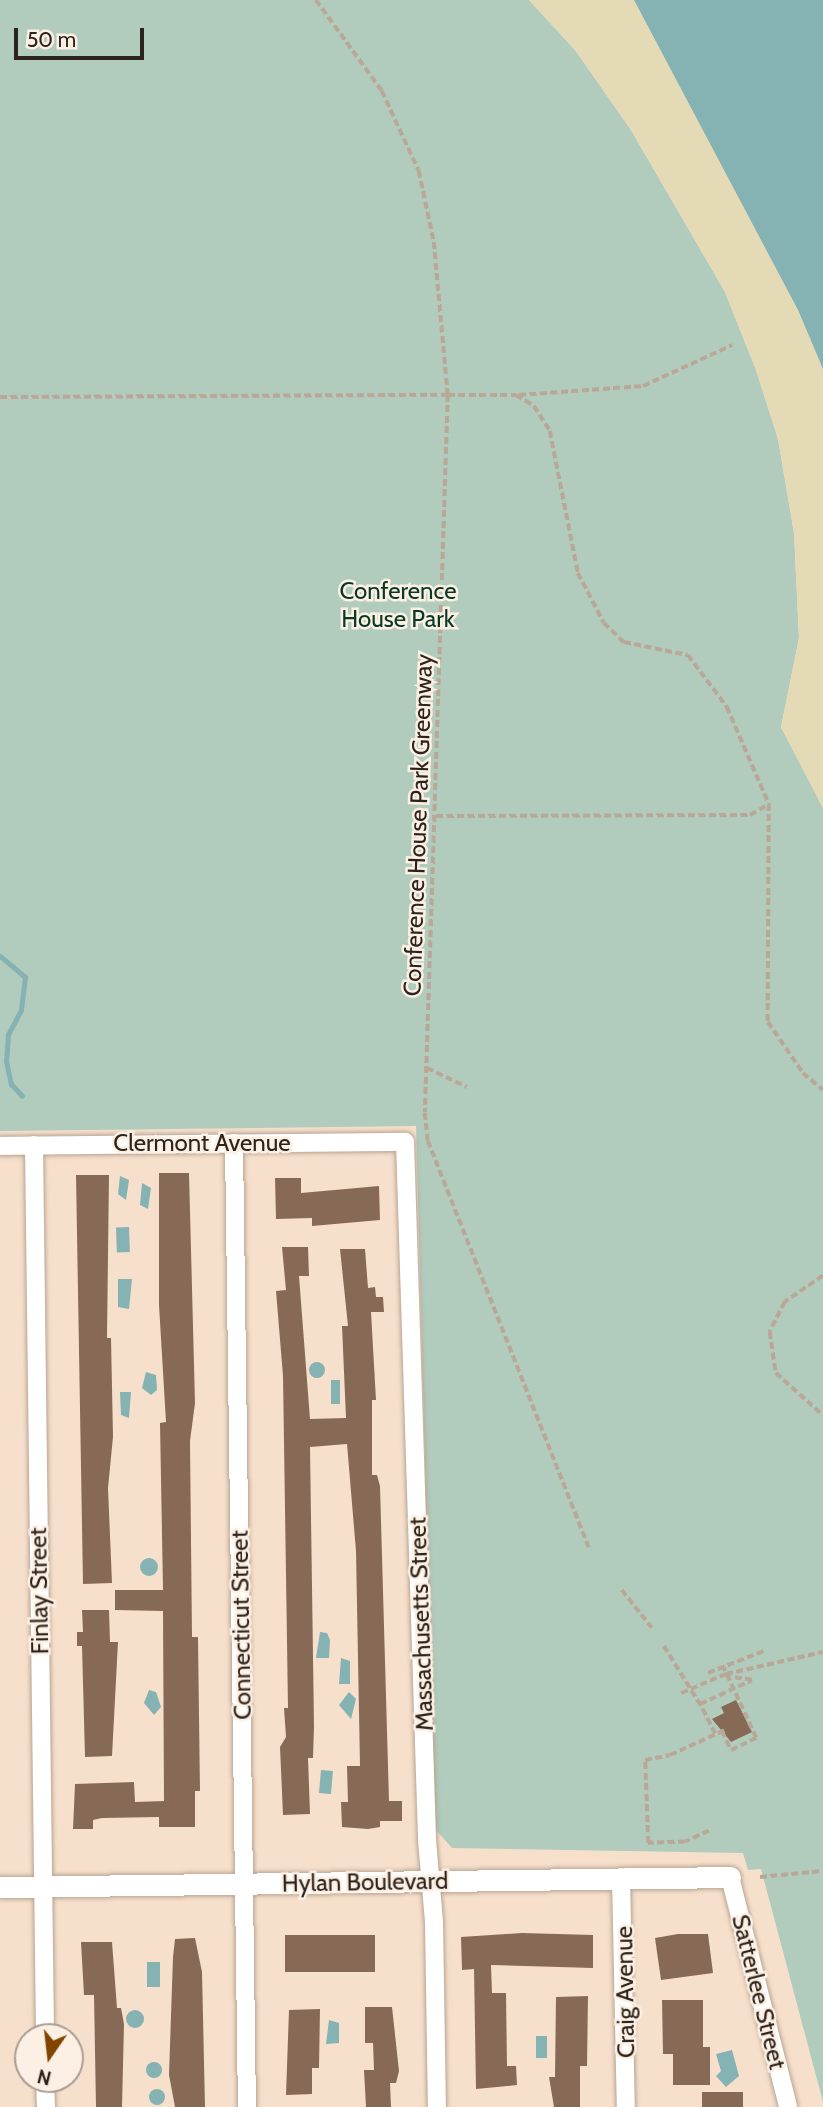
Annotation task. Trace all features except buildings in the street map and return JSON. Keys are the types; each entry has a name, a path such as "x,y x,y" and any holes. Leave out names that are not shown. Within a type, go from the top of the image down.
{"street":[{"name":"Clermont Avenue","path":"0,1146 405,1142"},
{"name":"Massachusetts Street","path":"405,1142 437,2107"},
{"name":"Connecticut Street","path":"234,1143 247,2107"},
{"name":"Finlay Street","path":"34,1145 45,2023"},
{"name":"Craig Avenue","path":"621,1877 626,2107"},
{"name":"Hylan Boulevard","path":"0,1886 730,1877"},
{"name":"Satterlee Street","path":"730,1877 788,2107"}],"path":[{"name":"Conference House Park Greenway","path":"316,0 382,91 419,171 433,242 448,396 427,1069 428,1141 589,1547"},
{"path":"0,397 516,395 643,386 732,345"},
{"path":"516,395 534,406 550,431 578,573 604,623 624,642 674,650 698,663 727,707 769,804 768,1022 803,1073 823,1090"},
{"path":"436,816 750,815 769,804"},
{"path":"427,1069 467,1087"},
{"path":"823,1276 785,1302 770,1332 776,1373 823,1415"},
{"path":"622,1590 652,1628"},
{"path":"664,1646 692,1688 715,1734"},
{"path":"708,1673 766,1650"},
{"path":"681,1692 727,1676 823,1652"},
{"path":"709,1832 685,1842 648,1843 645,1760 670,1755 723,1731 731,1750 756,1738 723,1667"},
{"path":"700,1704 751,1679 727,1676"},
{"path":"760,1877 823,1871"}],"green space":[{"name":"Conference House Park","path":"0,0 529,0 575,50 631,130 725,292 756,370 778,439 794,533 799,638 781,727 823,808 823,2102 761,1869 748,1870 743,1853 452,1848 435,1829 416,1126 0,1131"}],"sand":[{"path":"529,0 634,0 798,310 823,369 823,808 781,727 799,638 794,533 778,439 756,370 725,292 631,130 575,50"}],"water":[{"path":"634,0 823,0 823,369 798,310"},
{"path":"120,1176 129,1180 126,1200 118,1194"},
{"path":"142,1183 151,1188 148,1209 140,1205"},
{"path":"116,1227 129,1227 130,1252 117,1252"},
{"path":"118,1279 132,1279 129,1309 118,1307"},
{"path":"314,1362 320,1362 325,1370 323,1376 314,1378 309,1373 309,1367"},
{"path":"146,1372 156,1375 157,1390 151,1395 142,1388"},
{"path":"331,1380 340,1380 340,1404 331,1404"},
{"path":"120,1392 131,1392 129,1418 121,1415"},
{"path":"149,1558 155,1561 158,1567 155,1573 149,1576 143,1573 140,1567 143,1561"},
{"path":"320,1632 327,1633 330,1640 329,1658 316,1658"},
{"path":"341,1658 350,1661 350,1684 339,1684"},
{"path":"149,1690 156,1692 161,1707 154,1715 144,1703"},
{"path":"349,1692 356,1699 351,1719 339,1705"},
{"path":"321,1770 333,1771 331,1794 319,1793"},
{"path":"147,1962 160,1962 160,1987 147,1987"},
{"path":"131,2010 139,2010 144,2019 142,2026 131,2028 126,2023 126,2015"},
{"path":"329,2020 339,2023 339,2043 326,2044"},
{"path":"536,2036 547,2036 547,2058 536,2058"},
{"path":"732,2050 739,2076 726,2087 716,2076 721,2071 716,2054"},
{"path":"151,2062 157,2062 162,2070 160,2076 151,2078 146,2073 146,2067"},
{"path":"154,2089 160,2089 165,2097 163,2103 154,2105 149,2100 149,2094"}],"waterway":[{"path":"0,956 25,977 21,1010 8,1034 6,1061 11,1084 22,1096"}]}
